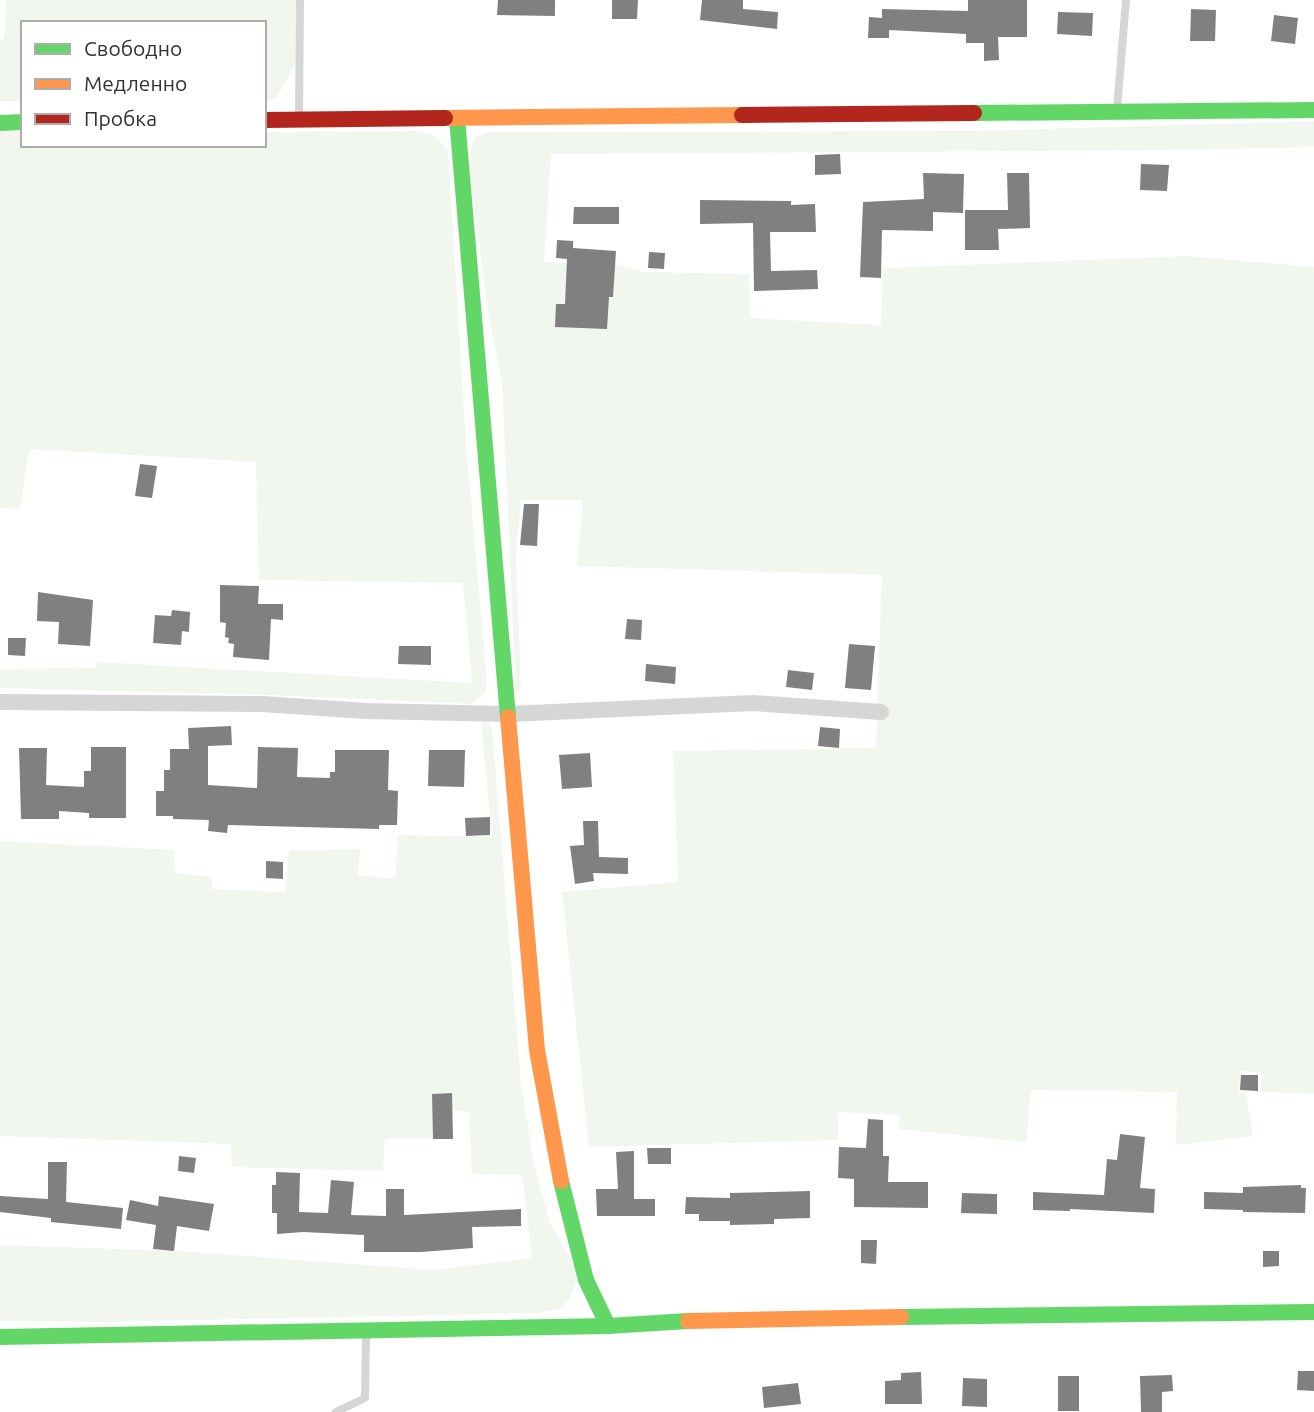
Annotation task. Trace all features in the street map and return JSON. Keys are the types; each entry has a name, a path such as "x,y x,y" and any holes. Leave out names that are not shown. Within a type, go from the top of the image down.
{"street":[{"path":"266,120 1314,110"},
{"path":"457,118 537,1050 564,1200 586,1280 608,1326"},
{"path":"0,123 21,122"},
{"path":"0,702 262,705 366,711 508,714 753,703 881,712"},
{"path":"0,1336 608,1326 662,1321 863,1317 1314,1312"}],"lane":[{"path":"299,120 300,0"},
{"path":"1116,112 1126,0"},
{"path":"336,1412 365,1398 366,1330"}],"shaded area":[{"path":"6,0 296,0 295,64 276,99 266,100 266,21 21,21 21,101 0,101 0,39 4,39"},
{"path":"1314,121 1314,147 551,154 544,262 617,265 645,272 749,274 750,318 881,325 883,268 1186,256 1314,267 1314,1094 1261,1092 1261,1072 1240,1071 1239,1093 1246,1093 1253,1136 1176,1145 1177,1092 1031,1090 1026,1142 899,1129 900,1115 838,1112 838,1140 589,1147 562,892 678,882 673,751 876,748 882,575 577,566 583,500 521,500 516,553 521,692 516,692 502,383 488,311 471,180 471,146 476,137 489,132 975,131"},
{"path":"417,131 434,135 448,150 466,446 487,681 485,693 472,704 272,695 0,688 0,669 96,668 97,662 472,683 463,583 259,580 256,462 29,449 20,509 0,508 0,133 21,132 21,147 266,147 266,132"},
{"path":"481,722 487,722 492,729 521,1083 534,1164 550,1223 575,1267 577,1280 569,1300 560,1309 534,1313 98,1322 0,1321 0,1245 177,1251 433,1270 532,1258 522,1175 472,1174 469,1112 452,1110 451,1093 432,1094 433,1139 385,1139 383,1171 232,1167 231,1144 0,1136 0,841 174,850 175,873 212,877 212,889 285,892 289,851 360,849 358,875 395,879 398,835 492,837"}],"building":[{"path":"498,0 555,0 555,16 497,15"},
{"path":"612,0 638,0 637,19 612,19"},
{"path":"702,0 743,0 743,9 778,12 777,29 700,20"},
{"path":"968,0 1027,0 1027,37 998,37 999,60 984,61 984,43 966,43 966,34 889,30 889,38 868,38 869,17 882,18 882,9 968,11"},
{"path":"1191,9 1216,10 1215,41 1190,41"},
{"path":"1058,12 1093,13 1092,36 1057,34"},
{"path":"1274,15 1298,18 1295,44 1271,41"},
{"path":"840,154 841,174 815,175 815,155"},
{"path":"1141,164 1169,165 1167,191 1140,190"},
{"path":"923,173 964,174 963,213 933,212 933,231 882,230 881,278 860,277 863,202 924,199"},
{"path":"1007,173 1029,173 1030,228 998,229 999,250 965,250 965,210 1008,210"},
{"path":"700,200 791,201 791,205 815,204 816,232 770,232 771,271 817,270 818,289 754,291 753,223 700,224"},
{"path":"574,207 619,207 619,224 573,224"},
{"path":"557,240 573,241 573,248 616,251 613,297 609,297 607,329 555,327 556,304 565,304 567,259 556,258"},
{"path":"649,252 665,253 664,269 648,268"},
{"path":"140,464 157,466 152,498 135,496"},
{"path":"524,504 539,504 537,546 520,545"},
{"path":"220,585 259,586 258,604 283,604 283,620 271,619 269,660 233,657 234,644 228,643 229,638 225,637 226,623 220,622"},
{"path":"38,592 93,600 90,646 58,644 59,622 37,621"},
{"path":"172,610 190,612 189,632 182,631 181,645 153,643 155,615 171,616"},
{"path":"627,619 642,620 641,640 625,639"},
{"path":"8,638 26,638 25,656 8,655"},
{"path":"849,644 875,646 871,690 845,688"},
{"path":"399,646 431,646 431,665 398,664"},
{"path":"646,664 676,667 675,684 645,681"},
{"path":"788,670 814,673 812,690 786,687"},
{"path":"231,726 232,745 208,746 208,785 257,788 258,747 298,748 297,777 330,778 330,772 335,772 335,750 389,750 388,790 398,791 397,825 379,825 379,829 228,825 227,833 208,831 209,820 156,816 156,791 164,791 164,770 170,770 170,749 189,749 188,728"},
{"path":"820,727 840,729 839,748 818,746"},
{"path":"91,747 126,747 126,818 89,818 89,813 59,811 59,819 21,819 19,748 47,748 46,785 84,787 84,771 91,771"},
{"path":"429,750 465,750 464,787 428,786"},
{"path":"590,753 592,787 562,789 559,755"},
{"path":"490,817 490,835 466,836 465,818"},
{"path":"583,821 598,821 599,857 628,858 628,874 593,873 594,881 575,884 570,846 584,845"},
{"path":"266,861 283,862 283,879 266,878"},
{"path":"1241,1075 1258,1075 1258,1091 1240,1090"},
{"path":"452,1093 453,1139 433,1139 432,1094"},
{"path":"868,1119 883,1120 883,1156 889,1156 888,1182 928,1182 928,1208 854,1207 854,1179 838,1178 839,1147 866,1148"},
{"path":"1120,1134 1145,1137 1140,1188 1155,1189 1154,1213 1033,1210 1033,1192 1104,1195 1107,1159 1117,1160"},
{"path":"647,1148 671,1148 671,1164 648,1164"},
{"path":"634,1151 634,1199 655,1199 655,1216 597,1216 596,1189 618,1189 616,1152"},
{"path":"179,1156 196,1158 194,1173 178,1171"},
{"path":"48,1162 67,1162 66,1202 123,1208 121,1229 51,1222 51,1218 0,1212 0,1196 48,1199"},
{"path":"276,1172 300,1173 299,1212 328,1213 331,1180 354,1182 351,1215 386,1216 386,1189 404,1189 404,1215 521,1209 521,1226 472,1227 473,1248 421,1252 364,1252 364,1235 303,1232 277,1234 277,1213 272,1213 272,1185 276,1185"},
{"path":"1301,1185 1301,1188 1306,1188 1305,1213 1204,1209 1204,1192 1243,1193 1243,1187"},
{"path":"810,1191 810,1218 774,1219 774,1224 730,1225 730,1221 699,1221 699,1214 685,1214 686,1197 730,1198 730,1193"},
{"path":"962,1193 997,1194 997,1214 961,1213"},
{"path":"159,1196 214,1204 209,1231 177,1226 174,1251 153,1249 156,1225 126,1220 130,1200 158,1206"},
{"path":"861,1240 877,1240 876,1264 861,1263"},
{"path":"1263,1251 1279,1251 1279,1266 1263,1267"},
{"path":"1298,1371 1314,1371 1314,1391 1297,1390"},
{"path":"921,1372 922,1404 885,1404 885,1381 901,1380 901,1373"},
{"path":"1172,1375 1173,1391 1162,1392 1162,1412 1141,1412 1140,1376"},
{"path":"1058,1376 1079,1376 1079,1411 1058,1411"},
{"path":"963,1378 987,1379 987,1407 962,1406"},
{"path":"798,1383 801,1404 764,1408 762,1387"}],"traffic: fast":[{"path":"974,113 1314,110"},
{"path":"457,118 508,717"},
{"path":"0,123 21,122"},
{"path":"561,1181 586,1280 608,1326"},
{"path":"901,1317 1314,1312"},
{"path":"0,1337 608,1326 688,1321"}],"traffic: slow":[{"path":"445,118 742,115"},
{"path":"508,717 537,1050 561,1181"},
{"path":"688,1321 901,1317"}],"traffic: jam":[{"path":"742,115 974,113"},
{"path":"266,120 445,118"}]}
